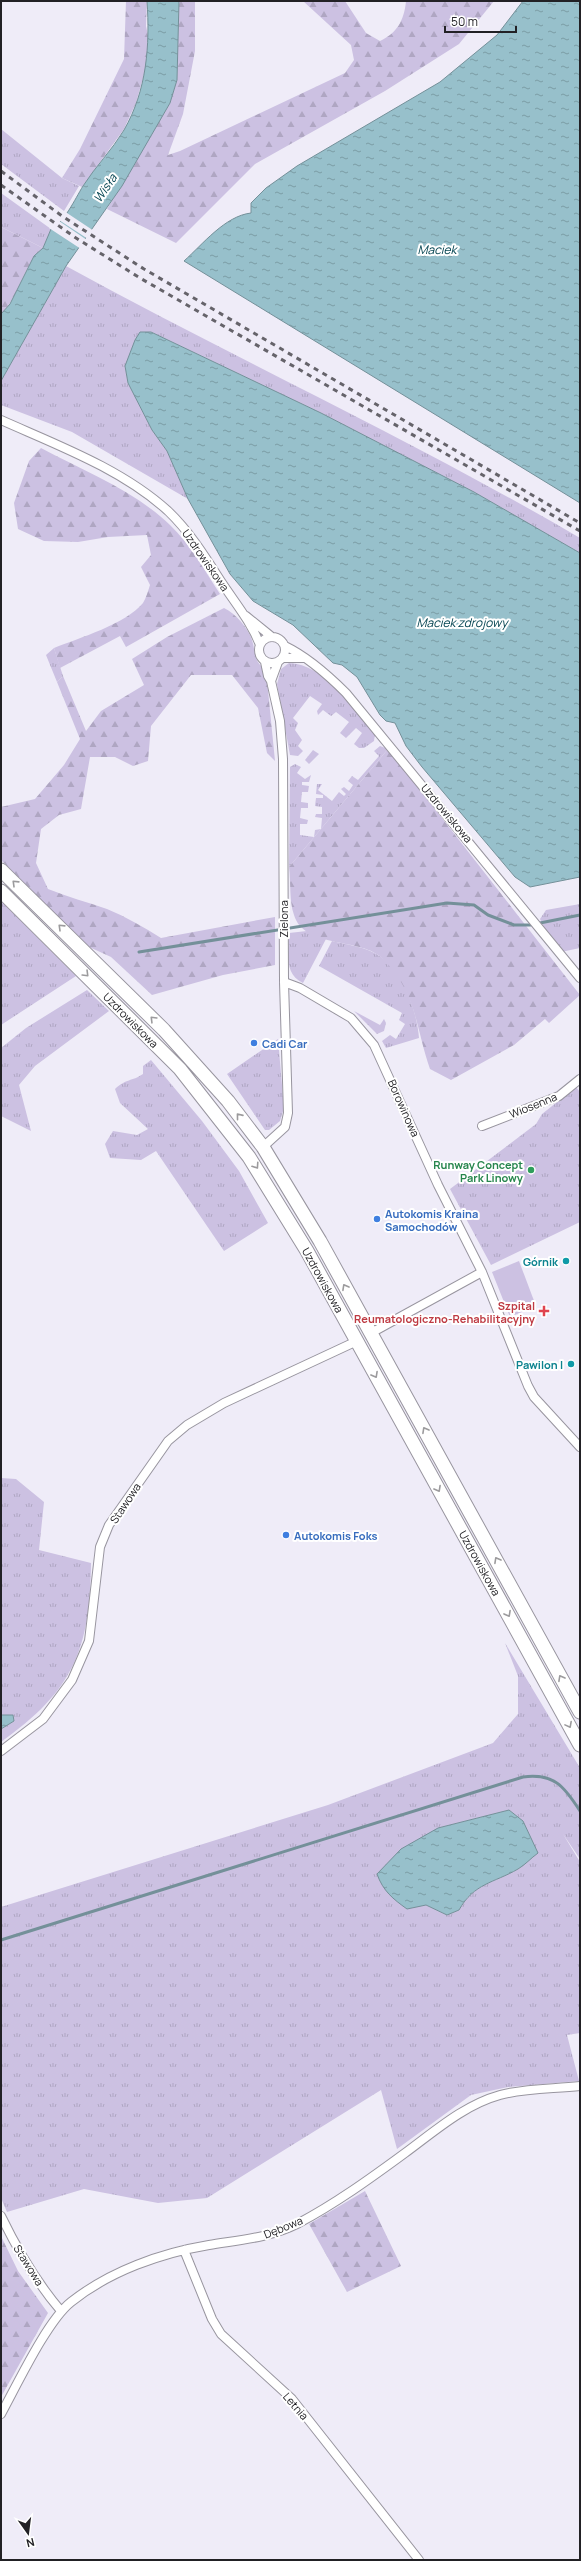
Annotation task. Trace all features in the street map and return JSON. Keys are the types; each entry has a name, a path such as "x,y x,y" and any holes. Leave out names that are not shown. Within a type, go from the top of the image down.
{"main road":[{"name":"Uzdrowiskowa","path":"1,870 192,1059 263,1147 317,1235 580,1712"},
{"name":"Uzdrowiskowa","path":"1,891 180,1069 233,1133 272,1191 580,1745"},
{"path":"356,1341 366,1342 381,1352"}],"street":[{"name":"Uzdrowiskowa","path":"1,420 60,446 125,480 150,495 169,512 194,540 246,615 260,645"},
{"name":"Uzdrowiskowa","path":"246,615 272,637"},
{"path":"281,660 285,646 281,640 272,637 264,640 260,645 260,655 265,662 304,658"},
{"name":"Uzdrowiskowa","path":"285,646 301,654 304,658 327,674 346,693 580,978"},
{"name":"Zielona","path":"272,681 281,660"},
{"name":"Zielona","path":"263,1147 277,1137 285,1127 288,1113 283,929 283,745 272,681 268,676 265,662"},
{"name":"Borowinowa","path":"284,982 300,988 346,1015 358,1024 372,1042 438,1185 482,1272 528,1386 534,1397 580,1447"},
{"name":"Wiosenna","path":"482,1126 559,1096 580,1079"},
{"path":"371,1333 482,1272"},
{"name":"Stawowa","path":"1,1751 43,1719 72,1680 89,1641 100,1547 119,1510 168,1441 187,1425 224,1403 356,1341"},
{"name":"Dębowa","path":"1,2414 61,2311 84,2292 109,2278 142,2263 184,2250 268,2235 296,2224 350,2191 475,2104 500,2095 580,2086"},
{"name":"Stawowa","path":"1,2216 12,2238 50,2300 61,2311"},
{"name":"Letnia","path":"184,2250 212,2319 221,2334 292,2399 419,2560"}],"green space":[{"path":"126,1 147,1 146,26 149,40 147,64 136,103 124,129 82,187 62,178 80,149 124,59"},
{"path":"179,1 195,1 195,51 183,114 168,155 180,151 345,73 354,60 351,45 303,1 345,1 366,33 380,41 386,38 399,26 406,1 494,1 459,44 385,91 255,164 176,243 107,209 170,103 177,80"},
{"path":"1,129 62,178 79,186 64,211 1,164"},
{"path":"1,193 51,229 43,248 1,227"},
{"path":"1,227 43,248 36,255 13,298 1,314"},
{"path":"66,266 389,433 517,502 580,538 580,553 474,492 321,413 151,332 125,366 128,383 152,430 167,451 188,499 72,432 1,405 1,381"},
{"path":"41,448 108,482 156,513 177,532 197,558 220,594 126,647 120,636 60,668 54,648 114,624 135,611 143,603 150,585 141,567 151,555 147,535 108,537 78,542 44,541 18,529 14,503 29,461"},
{"path":"224,608 233,614 245,626 252,640 257,660 266,670 275,761 267,753 258,708 232,675 191,675 151,726 148,761 133,766 115,757 90,757 81,809 59,815 41,829 36,863 48,889 121,915 161,938 275,917 275,965 223,975 152,995 111,957 87,946 1,860 1,807 35,799 64,765 80,739 57,682 63,676 86,731 101,711 144,685 132,659 167,637"},
{"path":"54,648 63,676 57,682 46,655"},
{"path":"289,663 302,665 314,671 338,690 375,734 374,741 364,748 359,748 354,744 362,733 356,728 346,738 340,733 349,722 336,712 331,716 323,710 318,715 317,711 322,704 310,696 293,718 298,723 295,730 302,740 298,746 303,751 298,756 290,755 277,684 281,669"},
{"path":"380,746 388,749 321,829 322,818 315,817 316,814 322,814 322,807 315,806 316,798 323,798 323,795 316,794 317,784 322,784 318,790 332,801 339,792 344,796 346,794 341,789 344,787 349,791 353,785 348,781 352,776 358,780 379,756 374,751"},
{"path":"388,749 580,995 549,1023 545,1019 514,1045 451,1080 430,1069 409,997 403,984 383,959 374,952 321,938 309,933 300,926 292,910 289,867"},
{"path":"313,750 319,754 309,764 305,760"},
{"path":"295,764 301,767 297,773 305,779 311,775 309,782 302,782 302,785 309,786 308,792 302,792 301,802 308,803 308,808 301,808 300,818 308,820 307,824 300,824 300,835 314,837 315,830 321,829 289,867 290,767"},
{"path":"1,901 76,976 1,1025"},
{"path":"580,904 580,948 561,952 547,933 540,919 546,910"},
{"path":"307,931 326,939 303,983 292,974 288,962 289,933"},
{"path":"332,941 370,951 381,957 389,964 403,983 408,994 418,1028 419,1038 386,1048 382,1041 390,1035 396,1039 405,1024 399,1020 402,1013 319,966"},
{"path":"87,990 109,1011 35,1066 19,1085 31,1131 1,1116 1,1048 26,1028"},
{"path":"354,1011 380,1025 384,1019 386,1023 384,1031 377,1034"},
{"path":"278,1039 284,1108 280,1121 269,1130 265,1130 227,1074"},
{"path":"151,1060 202,1121 239,1171 268,1223 224,1251 156,1151 141,1160 110,1158 105,1144 113,1131 137,1135 148,1129 120,1103 115,1089 123,1083 143,1074 143,1066"},
{"path":"576,1087 580,1092 580,1222 491,1265 450,1189 536,1124 542,1114"},
{"path":"519,1261 536,1306 510,1317 492,1272"},
{"path":"1,1478 16,1479 44,1502 39,1550 91,1563 87,1620 81,1644 73,1666 61,1686 45,1705 1,1742 1,1729 14,1721 13,1715 1,1715"},
{"path":"505,1643 580,1768 580,1859 563,1834 580,1862 580,2033 567,2035 579,2081 508,2087 471,2095 397,2149 381,2090 207,2198 158,2203 84,2189 7,2212 1,2198 1,1907 328,1805 493,1743 518,1714 518,1676","holes":["509,1810 523,1821 537,1853 526,1863 509,1874 478,1889 471,1894 459,1910 447,1915 426,1905 438,1828"]},
{"path":"365,2191 401,2266 347,2292 309,2224"},
{"path":"1,2236 18,2271 48,2313 1,2397"}],"water":[{"name":"Wisła","path":"147,1 179,1 177,80 170,103 122,186 66,266 1,381 1,314 10,304 34,256 43,248 51,229 56,226 65,216 83,186 124,130 132,115 138,99 145,67 148,34"},
{"name":"Maciek","path":"523,1 580,1 580,503 184,261 223,225 241,215 251,213 251,203 266,188 297,166 440,82 497,35"},
{"name":"Maciek zdrojowy","path":"140,332 151,332 321,413 474,492 580,553 580,877 530,887 515,877 422,767 406,746 395,723 386,721 380,715 357,677 342,665 333,663 293,625 253,601 230,574 188,499 167,451 152,430 128,383 125,366 135,340"},
{"path":"1,1715 13,1715 14,1721 1,1729"},
{"path":"509,1810 523,1821 538,1853 523,1866 485,1885 471,1894 459,1910 447,1915 426,1905 407,1909 385,1890 379,1880 377,1874 401,1849 438,1828"}],"pier":[{"path":"64,211 94,231 88,239 59,220"},
{"path":"59,221 87,240 81,249 49,228"}],"waterway":[{"path":"139,952 447,903 474,905 488,915 514,925 530,925 580,915"},
{"path":"1,1940 523,1777 543,1777 557,1783 569,1795 580,1811"}],"railway":[{"path":"1,171 62,216 144,269 580,523"},
{"path":"1,185 76,238 140,278 580,531"}],"place":[{"name":"Cadi Car","path":"254,1043"},
{"name":"Runway Concept Park Linowy","path":"531,1170"},
{"name":"Autokomis Kraina Samochodów","path":"377,1219"},
{"name":"Górnik","path":"566,1261"},
{"name":"Szpital Reumatologiczno-Rehabilitacyjny","path":"544,1311"},
{"name":"Pawilon I","path":"571,1364"},
{"name":"Autokomis Foks","path":"286,1535"}]}
